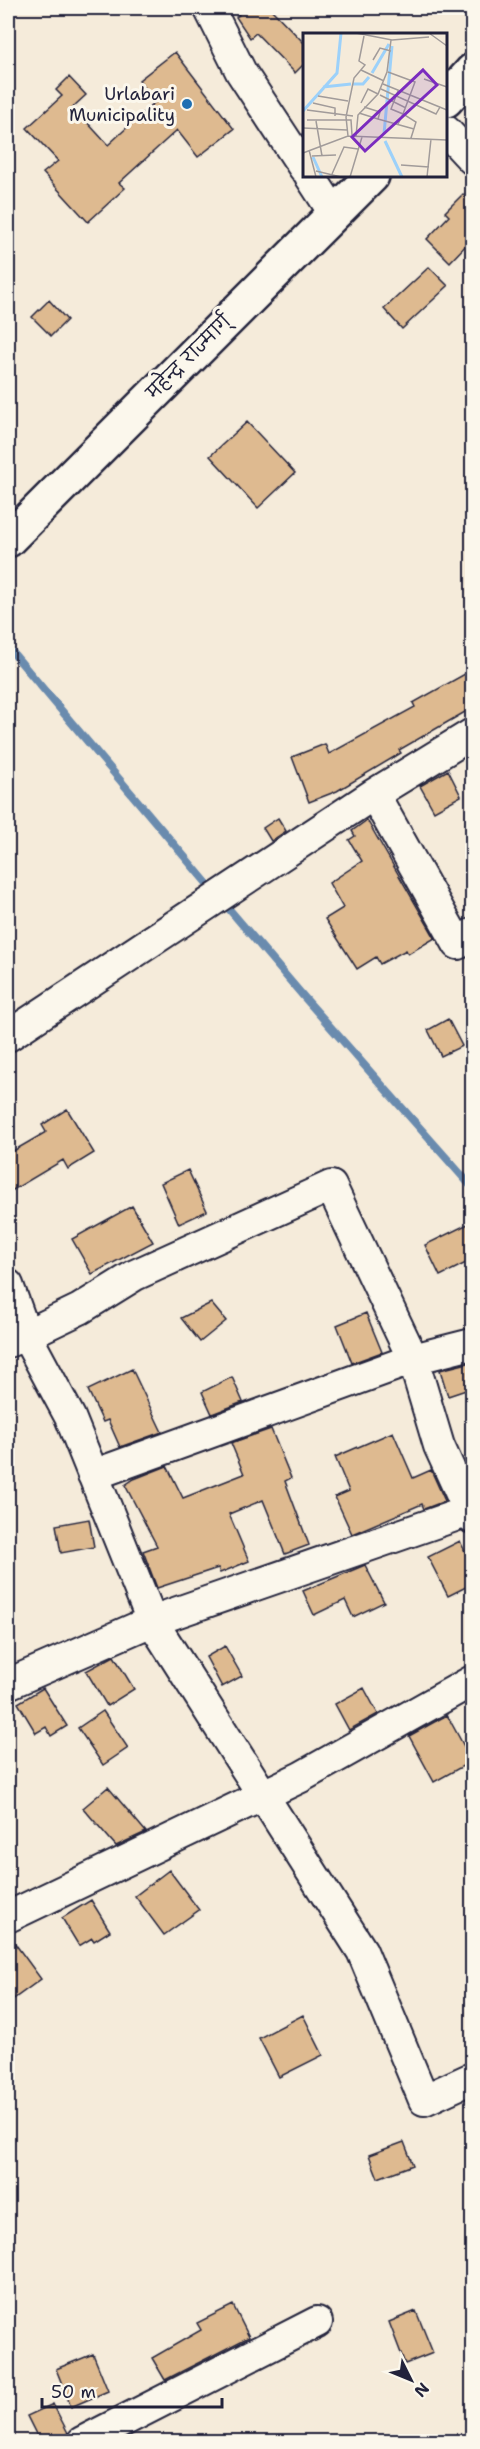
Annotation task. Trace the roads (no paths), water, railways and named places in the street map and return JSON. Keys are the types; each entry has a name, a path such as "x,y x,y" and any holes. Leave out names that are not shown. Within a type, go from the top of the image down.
{"highway":[{"path":"447,99 472,71"},
{"name":"महेन्द्र राज्मार्ग्","path":"8,540 371,177"}],"street":[{"path":"209,8 241,72 303,166"},
{"path":"447,132 472,159"},
{"path":"311,177 334,213"},
{"path":"8,1036 374,794 472,734"},
{"path":"374,794 458,944 472,934"},
{"path":"8,1684 152,1621 472,1513 439,1446 413,1359 332,1186 135,1275 80,1309 17,1339"},
{"path":"8,1285 17,1339 70,1417 152,1621 362,1951 424,2100 472,2078"},
{"path":"93,1475 413,1359 472,1344"},
{"path":"8,1917 301,1777 472,1681"},
{"path":"82,2442 317,2322"}],"waterway":[{"path":"8,647 215,893"},
{"path":"223,902 472,1187"}],"place":[{"name":"Urlabari Municipality","path":"187,104"}]}
